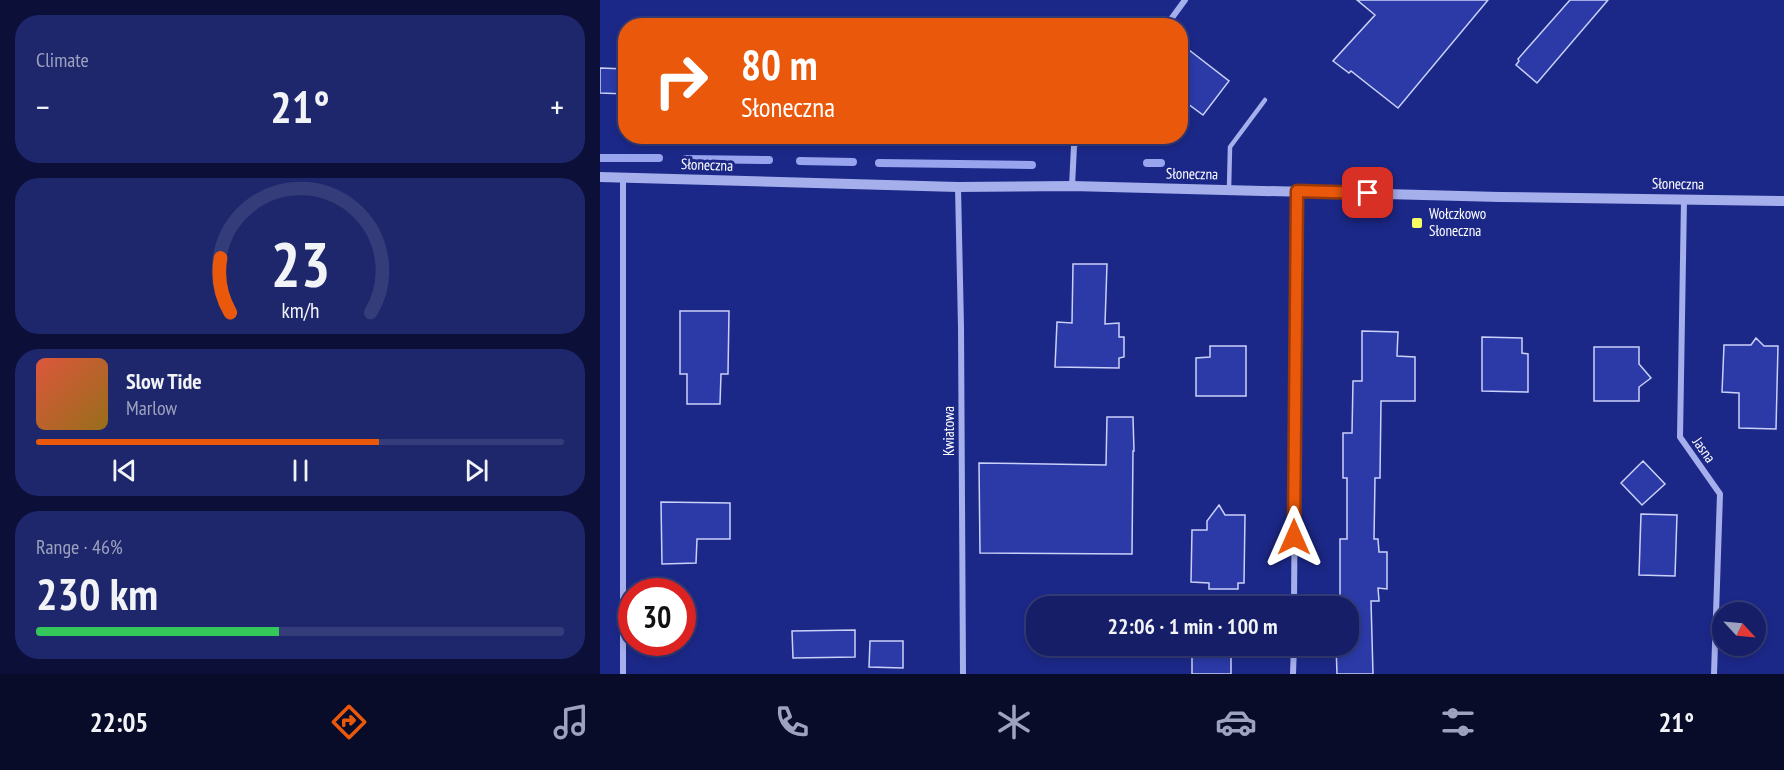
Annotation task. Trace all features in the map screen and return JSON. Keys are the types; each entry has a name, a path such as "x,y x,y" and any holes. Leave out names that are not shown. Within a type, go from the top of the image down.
{"street":[{"path":"1172,18 1185,0"},
{"path":"1072,186 1076,144"},
{"name":"Słoneczna","path":"600,177 958,187 1072,186 1784,201"},
{"path":"623,177 623,674"},
{"name":"Kwiatowa","path":"958,187 963,674"},
{"path":"1294,596 1297,191"},
{"name":"Jasna","path":"1684,200 1680,437 1720,494 1714,674"},
{"path":"1293,674 1294,656"}],"lane":[{"path":"1229,189 1230,147 1265,100"}],"building":[{"path":"1357,0 1488,0 1398,108 1351,71 1349,73 1333,61 1375,15"},
{"path":"1570,0 1608,0 1537,83 1516,65 1518,59"},
{"path":"1188,49 1229,81 1203,115 1188,104"},
{"path":"600,68 618,69 618,94 600,93"},
{"path":"1073,264 1107,264 1105,324 1119,323 1119,337 1124,337 1124,357 1119,358 1119,368 1055,367 1057,322 1072,323"},
{"path":"680,311 729,311 728,374 721,374 720,404 687,404 687,374 680,374"},
{"path":"1362,331 1398,332 1397,356 1415,357 1415,401 1381,401 1380,478 1375,478 1374,539 1378,539 1379,552 1387,552 1387,589 1378,588 1379,601 1371,601 1373,674 1337,674 1336,656 1359,656 1359,596 1340,596 1340,539 1347,539 1347,478 1343,478 1343,433 1352,433 1353,381 1362,381"},
{"path":"1482,337 1522,338 1522,353 1528,354 1528,392 1482,391"},
{"path":"1756,338 1764,346 1778,346 1776,429 1739,428 1739,393 1722,392 1724,345 1751,345"},
{"path":"1210,346 1246,346 1246,396 1196,396 1196,358 1210,357"},
{"path":"1594,347 1639,347 1639,364 1651,378 1639,387 1639,401 1594,401"},
{"path":"1107,417 1133,417 1132,554 980,553 979,463 1106,465"},
{"path":"1643,461 1665,484 1642,505 1621,483"},
{"path":"661,502 730,503 730,539 697,539 696,563 662,564"},
{"path":"1219,505 1225,515 1245,515 1244,583 1238,583 1238,589 1209,589 1209,583 1191,582 1192,530 1207,530 1207,521"},
{"path":"1641,514 1677,515 1675,576 1639,575"},
{"path":"855,630 855,657 793,658 792,631"},
{"path":"870,641 903,641 903,668 869,667"},
{"path":"1192,656 1231,656 1231,674 1192,674"}],"waterway":[{"path":"600,158 659,158"},
{"path":"686,159 769,160"},
{"path":"800,161 853,162"},
{"path":"879,163 1032,165"},
{"path":"1147,163 1161,163"}],"place":[{"name":"Wołczkowo Słoneczna","path":"1417,223"}],"route":[{"path":"1294,537 1297,191 1368,193"}]}
